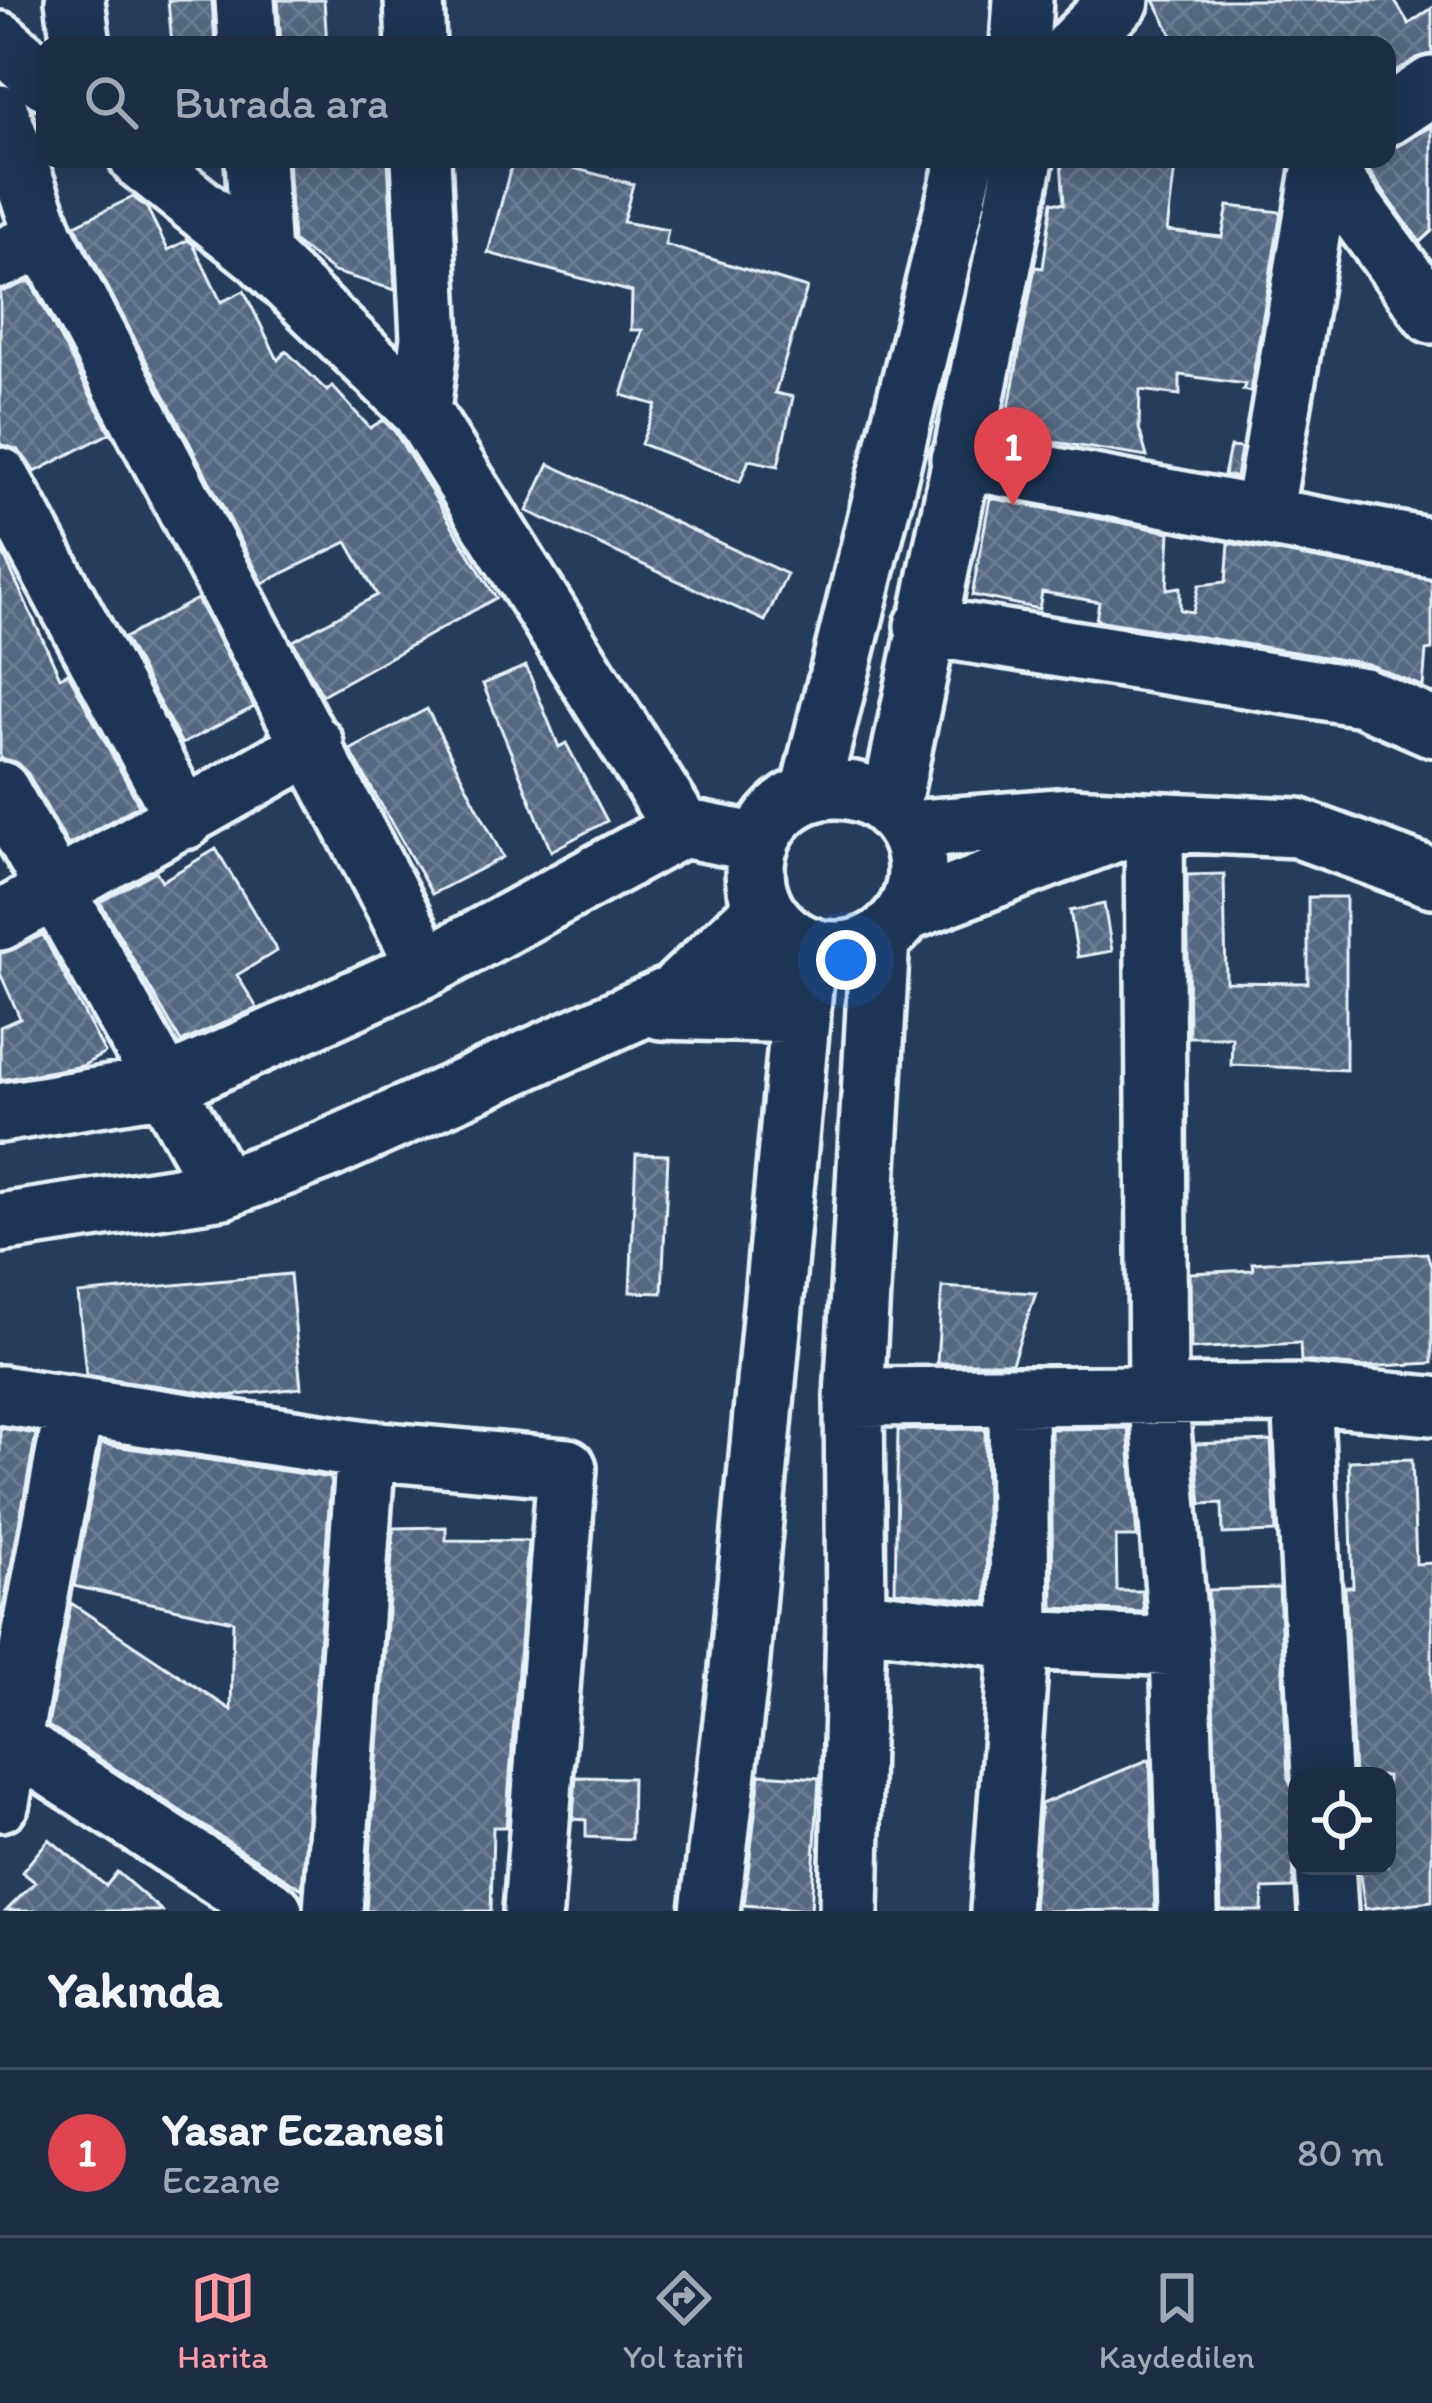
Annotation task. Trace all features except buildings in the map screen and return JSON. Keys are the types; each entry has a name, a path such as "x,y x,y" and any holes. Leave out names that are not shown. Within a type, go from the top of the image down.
{"street":[{"path":"75,0 80,36"},
{"path":"245,0 247,36"},
{"path":"414,0 416,36"},
{"path":"1021,36 1023,0"},
{"path":"1084,36 1120,0"},
{"path":"0,41 36,72"},
{"path":"1396,110 1432,86"},
{"path":"0,114 22,248 314,744 427,967"},
{"path":"150,168 261,256 421,411 682,828"},
{"path":"256,168 261,256"},
{"path":"421,411 430,338 422,168"},
{"path":"810,792 964,168"},
{"path":"899,819 924,626 1022,168"},
{"path":"1263,516 1321,168"},
{"path":"1328,168 1432,314"},
{"path":"960,459 1432,548"},
{"path":"0,477 185,820"},
{"path":"924,626 1363,698 1432,727"},
{"path":"0,921 314,744"},
{"path":"849,1911 856,1619 854,1396 893,925 917,885 917,857 899,819 866,793 838,788 810,792 784,806 760,843 755,882 764,909 782,932 807,946 835,951 893,925 1149,821"},
{"path":"0,790 53,893 224,1189"},
{"path":"899,819 1071,817 1297,827 1432,878"},
{"path":"1149,821 1158,1395 1180,1646 1188,1911"},
{"path":"0,1113 165,1086 427,967 682,828 760,843"},
{"path":"656,1002 764,909"},
{"path":"0,1223 224,1189 326,1150 656,1002 807,946"},
{"path":"710,1911 738,1679 807,946"},
{"path":"656,1002 801,1014"},
{"path":"854,1396 1302,1394 1432,1406"},
{"path":"1302,1394 1321,1767"},
{"path":"0,1395 366,1450 567,1468 532,1911"},
{"path":"1000,1911 1019,1640 1018,1396"},
{"path":"0,1802 7,1738 74,1408"},
{"path":"333,1911 366,1450"},
{"path":"856,1619 1019,1640 1180,1646"},
{"path":"7,1738 273,1911"},
{"path":"1326,1875 1328,1911"}],"place":[{"name":"Yasar Eczanesi","path":"1013,506"}]}
